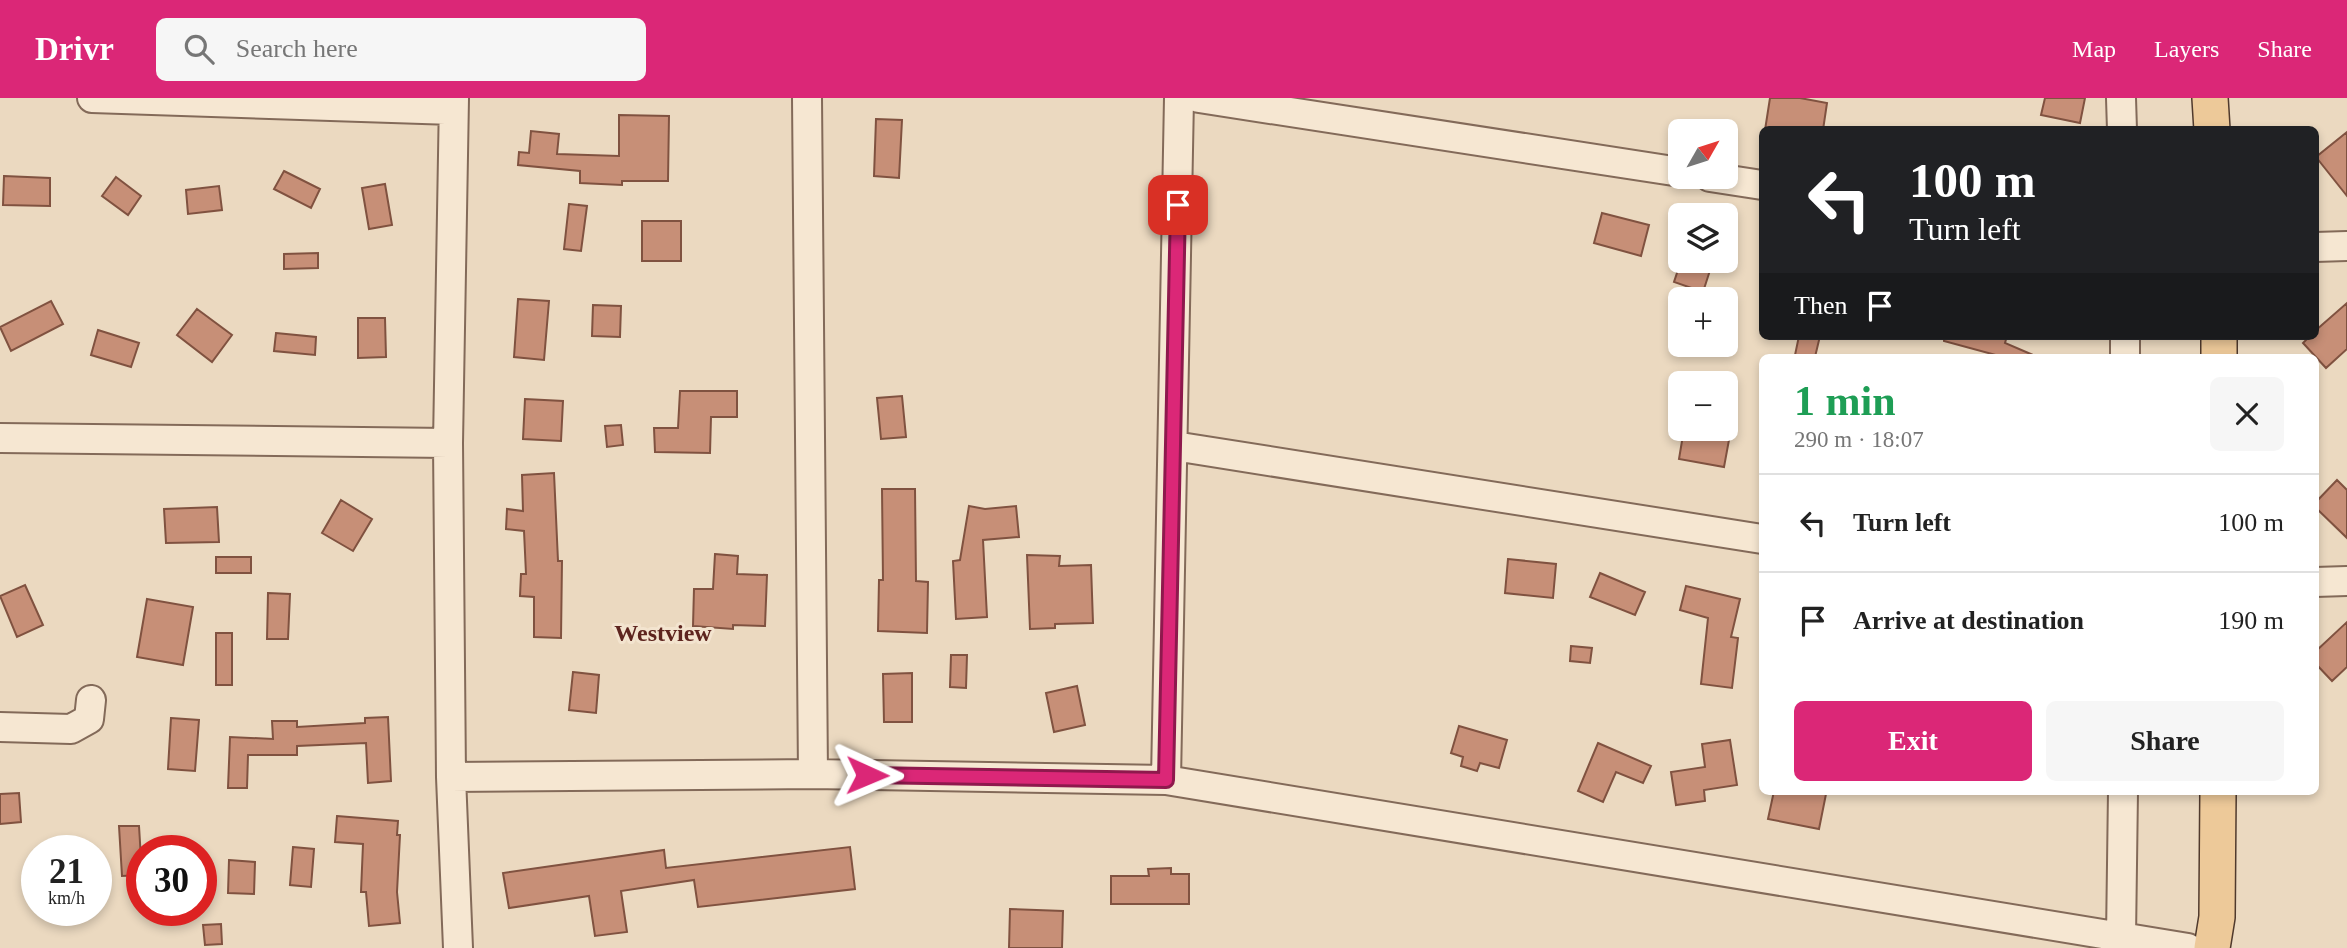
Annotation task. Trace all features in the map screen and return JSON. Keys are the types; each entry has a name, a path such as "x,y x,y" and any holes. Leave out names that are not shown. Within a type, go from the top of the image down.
{"main road":[{"path":"2210,98 2212,126"},
{"path":"2212,948 2217,918 2218,795"}],"street":[{"path":"92,98 454,104 448,443 451,777 458,948"},
{"path":"807,98 813,774"},
{"path":"1166,780 1179,98"},
{"path":"1199,98 1668,170"},
{"path":"2121,98 2122,126"},
{"path":"1738,181 1759,185"},
{"path":"2319,247 2347,246"},
{"path":"0,438 448,443"},
{"path":"1174,446 1759,539"},
{"path":"2319,582 2347,581"},
{"path":"0,727 71,729 89,719 91,700"},
{"path":"451,777 813,774 1166,780 2188,948"},
{"path":"2121,937 2123,795"}],"building":[{"path":"1770,98 1800,98 1827,103 1824,126 1766,126"},
{"path":"2045,98 2085,98 2080,123 2041,115"},
{"path":"619,115 669,116 668,181 622,181 622,185 580,183 580,171 518,165 519,152 529,153 531,131 559,134 557,154 619,156"},
{"path":"876,119 902,120 899,178 874,176"},
{"path":"2347,132 2347,196 2319,161 2319,155"},
{"path":"284,171 320,189 311,208 274,189"},
{"path":"4,176 50,178 50,206 3,205"},
{"path":"116,177 141,196 128,215 102,196"},
{"path":"385,184 392,225 369,229 362,188"},
{"path":"219,186 222,210 188,214 186,190"},
{"path":"569,204 587,206 581,251 564,249"},
{"path":"1602,213 1649,225 1641,256 1594,243"},
{"path":"642,221 681,221 681,261 642,261"},
{"path":"318,253 318,268 284,269 284,254"},
{"path":"1677,273 1709,273 1705,287 1688,287 1674,282"},
{"path":"518,299 549,301 544,360 514,357"},
{"path":"51,301 63,324 11,351 0,327"},
{"path":"2347,303 2347,349 2326,368 2319,360 2319,354 2313,354 2303,343 2306,340 2319,340 2319,328"},
{"path":"593,305 621,306 620,337 592,336"},
{"path":"197,309 232,335 212,362 177,335"},
{"path":"358,318 385,318 386,357 358,358"},
{"path":"98,330 139,343 131,367 91,355"},
{"path":"276,333 316,337 315,355 274,351"},
{"path":"1798,340 1819,340 1816,354 1795,354"},
{"path":"2006,340 2005,343 2031,354 1992,354 1944,341"},
{"path":"680,391 737,391 737,417 711,417 710,453 655,452 654,428 678,428"},
{"path":"902,396 906,437 881,439 877,398"},
{"path":"525,399 563,401 561,441 523,439"},
{"path":"621,425 623,445 607,447 605,426"},
{"path":"1682,441 1729,441 1724,467 1679,459"},
{"path":"554,473 558,561 562,561 561,638 534,637 534,597 520,596 521,574 526,574 524,531 506,529 507,509 523,511 522,475"},
{"path":"2337,480 2347,490 2347,538 2319,511 2319,499"},
{"path":"882,489 915,489 916,581 928,582 927,633 878,631 879,580 883,580"},
{"path":"341,500 372,519 353,551 322,533"},
{"path":"969,506 985,509 1016,506 1019,537 983,540 987,617 956,619 953,561 960,560"},
{"path":"217,507 219,542 166,543 164,509"},
{"path":"715,554 738,556 737,574 767,575 765,626 733,625 733,629 693,626 694,589 713,589"},
{"path":"1027,555 1060,556 1059,566 1091,565 1093,623 1055,624 1055,628 1030,629"},
{"path":"216,557 251,557 251,573 216,573"},
{"path":"1508,559 1556,564 1553,598 1505,593"},
{"path":"1600,573 1645,592 1635,615 1590,597"},
{"path":"25,585 43,625 17,637 0,596"},
{"path":"1686,586 1740,599 1731,637 1738,638 1732,688 1701,684 1708,618 1680,610"},
{"path":"268,593 290,594 288,639 267,639"},
{"path":"147,599 193,607 183,665 137,657"},
{"path":"2347,622 2347,667 2332,681 2319,667 2319,648"},
{"path":"216,633 232,633 232,685 216,685"},
{"path":"1571,646 1592,648 1590,663 1570,661"},
{"path":"951,655 967,655 966,688 950,687"},
{"path":"573,672 599,675 596,713 569,710"},
{"path":"912,673 912,722 884,722 883,674"},
{"path":"1077,686 1085,725 1054,732 1046,693"},
{"path":"388,717 391,781 368,783 366,743 297,746 297,755 248,755 247,788 228,788 230,737 273,739 272,721 297,721 297,727 365,723 365,718"},
{"path":"171,718 199,720 195,771 168,769"},
{"path":"1459,726 1507,740 1499,768 1480,763 1477,771 1461,766 1463,757 1451,753"},
{"path":"1730,740 1737,785 1704,790 1705,801 1676,805 1671,772 1705,767 1702,744"},
{"path":"1598,743 1651,766 1643,783 1616,772 1603,802 1578,791"},
{"path":"19,793 21,822 0,824 0,794"},
{"path":"1773,795 1826,795 1819,829 1768,819"},
{"path":"337,816 398,821 397,835 400,835 397,892 400,923 369,926 366,892 361,892 363,844 335,842"},
{"path":"119,826 139,826 140,835 126,835 126,876 122,876"},
{"path":"293,847 314,849 311,887 290,885"},
{"path":"850,847 855,889 698,907 694,880 621,891 627,932 595,936 589,896 509,908 503,873 664,850 666,868"},
{"path":"229,860 255,862 254,894 228,893"},
{"path":"1171,868 1171,874 1189,874 1189,904 1111,904 1111,876 1149,876 1148,869"},
{"path":"1010,909 1063,911 1062,948 1009,948"},
{"path":"221,924 222,944 205,945 203,926"}],"district":[{"name":"Westview","path":"663,633"}],"route":[{"path":"867,775 1166,780 1178,205"}]}
